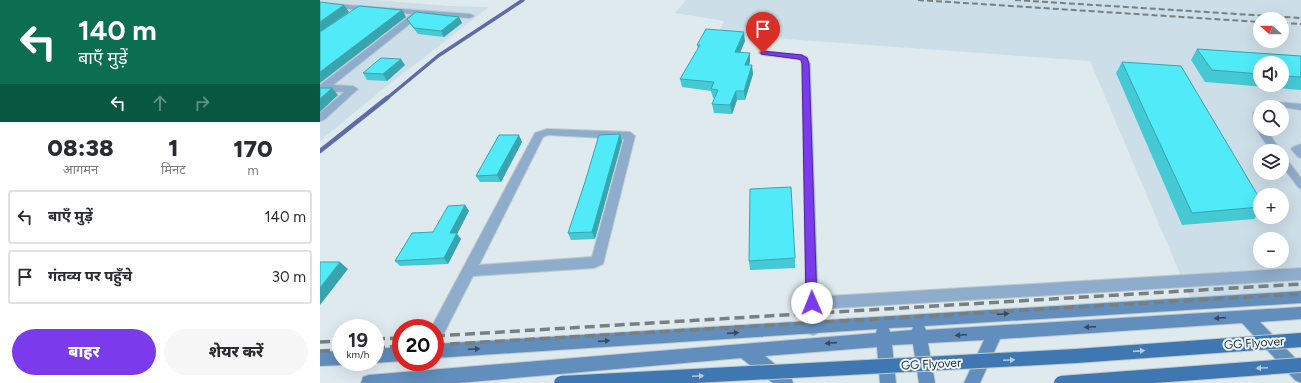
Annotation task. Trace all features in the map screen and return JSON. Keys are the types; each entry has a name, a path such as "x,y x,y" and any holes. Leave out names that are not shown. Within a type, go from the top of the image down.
{"main road":[{"path":"444,350 813,328 1058,310 1301,297"},
{"path":"369,383 884,339 920,338 1301,313"},
{"path":"1246,317 1301,374"},
{"path":"917,320 927,383"},
{"path":"882,323 888,383"},
{"path":"972,383 994,333"},
{"name":"GG Flyover","path":"561,383 1076,356 1301,340"},
{"path":"743,351 759,361 785,383"},
{"path":"320,359 332,358"},
{"path":"1061,383 1301,365"}],"street":[{"path":"320,5 470,16"},
{"path":"350,16 362,8"},
{"path":"322,88 420,12"},
{"path":"320,118 353,89 322,88"},
{"path":"444,319 539,135 548,132 630,136 598,260 594,263 470,270"},
{"path":"813,328 812,303 1301,274"}],"lane":[{"path":"763,53 799,57 804,59 806,64 812,303"},
{"path":"1289,106 1301,107"},
{"path":"1301,147 1296,149 1301,155"},
{"path":"1289,169 1301,185"}],"shaded area":[{"path":"320,0 375,0 450,6 489,7 383,89 320,141"},
{"path":"686,0 1301,0 1301,290 1192,302 1090,61 718,34 724,21 675,13"}],"building":[{"path":"320,2 344,5 320,22"},
{"path":"359,6 402,10 320,72 320,32"},
{"path":"416,12 459,17 441,31 414,28 407,19"},
{"path":"706,29 744,32 735,52 750,53 745,65 752,65 744,91 736,91 730,105 712,104 718,90 711,89 714,82 680,79 700,45 697,45"},
{"path":"1197,49 1301,56 1301,77 1289,76 1289,56 1253,56 1253,73 1212,70"},
{"path":"381,58 401,59 383,74 363,73"},
{"path":"1122,62 1181,66 1253,188 1253,208 1192,213"},
{"path":"320,88 332,88 320,99"},
{"path":"620,134 592,232 568,233 599,135"},
{"path":"499,135 519,135 497,175 476,176"},
{"path":"791,187 795,258 749,261 750,189"},
{"path":"465,205 450,233 457,233 444,258 395,261 412,233 433,232 448,206"},
{"path":"320,262 340,262 320,288"}],"waterway":[{"path":"386,99 438,56 523,0"},
{"path":"320,151 387,98"}],"railway":[{"path":"918,0 1253,22"},
{"path":"1015,0 1301,18"},
{"path":"1289,23 1301,24"},
{"path":"444,335 1301,284"},
{"path":"444,344 1301,294"},
{"path":"384,339 392,338"},
{"path":"320,342 332,341"},
{"path":"384,347 392,347"},
{"path":"320,351 332,350"}],"route":[{"path":"763,53 799,57 804,59 806,64 812,303"}]}
